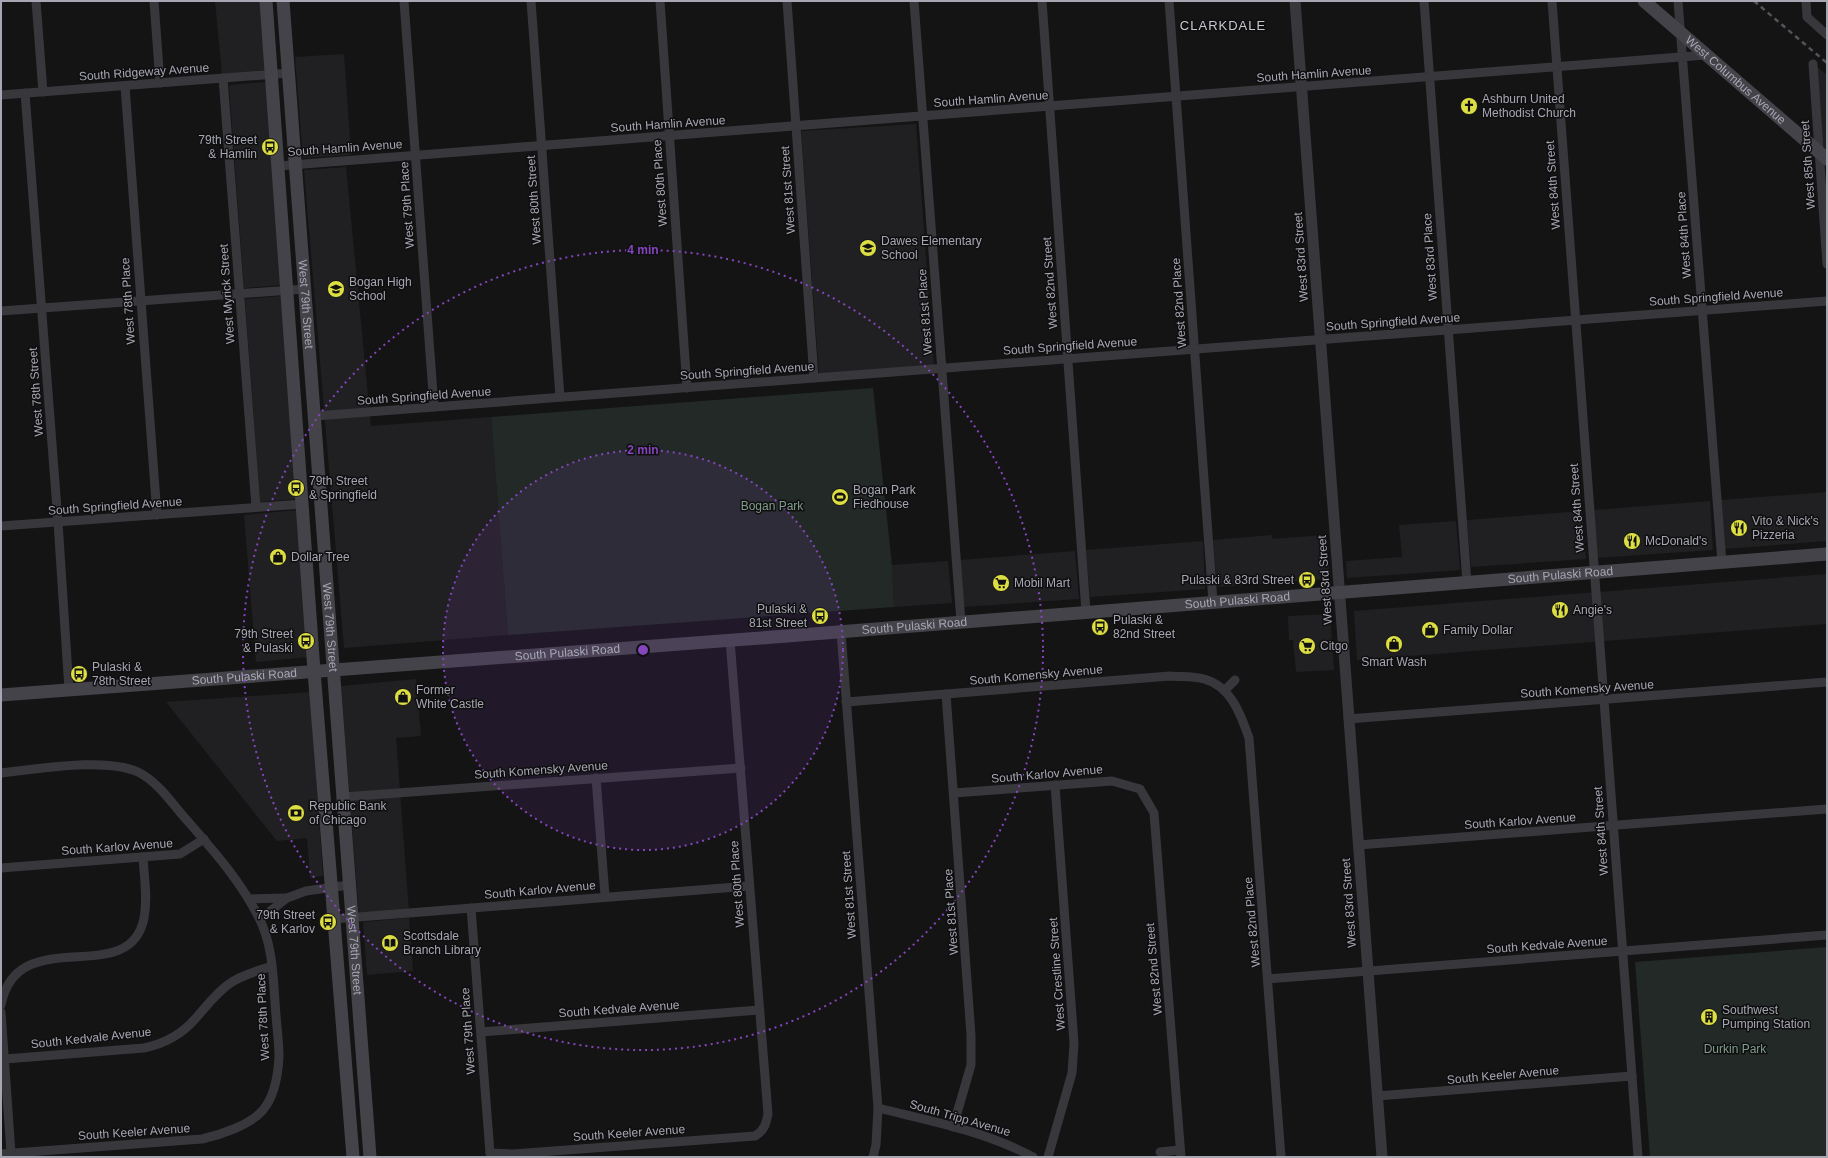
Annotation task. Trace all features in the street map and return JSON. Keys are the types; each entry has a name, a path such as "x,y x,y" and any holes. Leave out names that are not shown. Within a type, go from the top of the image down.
{"main road":[{"name":"West 79th Street","path":"266,1 314,671 352,1157"},
{"name":"West 79th Street","path":"283,1 315,416 332,670 370,1157"},
{"name":"West Columbus Avenue","path":"1644,1 1823,156"},
{"name":"South Pulaski Road","path":"1,695 841,632 1827,554"}],"street":[{"path":"36,1 43,92"},
{"path":"154,1 160,83"},
{"name":"West 79th Place","path":"404,1 434,407"},
{"name":"West 80th Street","path":"531,1 560,397"},
{"name":"West 80th Place","path":"660,1 687,388"},
{"name":"West 81st Street","path":"786,1 814,378"},
{"name":"West 81st Place","path":"914,1 961,622"},
{"name":"West 82nd Street","path":"1042,1 1086,612"},
{"name":"West 82nd Place","path":"1169,1 1213,602"},
{"name":"West 83rd Street","path":"1295,1 1338,593 1382,1157"},
{"name":"West 83rd Place","path":"1424,1 1447,330 1467,583"},
{"name":"West 84th Street","path":"1552,1 1612,825 1638,1157"},
{"name":"West 84th Place","path":"1678,1 1722,563"},
{"path":"1806,1 1807,17 1827,34"},
{"name":"South Hamlin Avenue","path":"278,166 1556,68 1706,55"},
{"name":"West 85th Street","path":"1813,64 1823,156 1827,264"},
{"name":"South Ridgeway Avenue","path":"1,95 289,73"},
{"name":"West Myrick Street","path":"223,78 238,294 256,507"},
{"name":"West 78th Place","path":"125,86 156,515"},
{"name":"West 78th Street","path":"25,93 58,522 69,690"},
{"path":"1,311 305,289"},
{"name":"South Springfield Avenue","path":"315,416 1827,301"},
{"name":"South Springfield Avenue","path":"1,526 303,504"},
{"name":"West 81st Street","path":"841,632 878,1108 876,1145 873,1157"},
{"name":"West 80th Place","path":"730,640 768,1114 766,1125"},
{"name":"South Komensky Avenue","path":"846,702 1170,676 1204,679 1225,690"},
{"path":"1225,690 1235,680"},
{"name":"South Komensky Avenue","path":"1348,719 1827,682"},
{"name":"West 82nd Place","path":"1225,690 1241,714 1249,738 1281,1157"},
{"name":"West 81st Place","path":"946,694 972,1043 971,1065 954,1127"},
{"path":"1,773 102,764 139,772 152,781 204,839 249,899 260,919 287,898 306,891 330,886 349,885"},
{"name":"South Komensky Avenue","path":"342,797 741,768"},
{"path":"596,778 605,896"},
{"name":"South Karlov Avenue","path":"954,793 1112,781 1143,785"},
{"name":"West Crestline Street","path":"1048,1157 1072,1073 1074,1042 1055,785"},
{"name":"West 82nd Street","path":"1143,785 1154,814 1181,1153 1160,1152"},
{"name":"South Karlov Avenue","path":"1358,845 1827,809"},
{"name":"South Karlov Avenue","path":"1,868 180,854 204,839"},
{"path":"1,1005 9,983 22,968 29,964 45,960 106,955 125,947 139,933 144,918 146,902 143,857"},
{"name":"South Karlov Avenue","path":"333,919 605,896 749,886"},
{"path":"249,899 287,898"},
{"name":"West 79th Place","path":"471,908 489,1155"},
{"name":"West 78th Place","path":"260,919 267,938 272,966 279,1057 275,1082 270,1099 262,1112"},
{"name":"South Kedvale Avenue","path":"1268,979 1827,935"},
{"name":"South Kedvale Avenue","path":"5,1059 144,1048 159,1044 173,1037 194,1020 213,997 230,983 272,966"},
{"name":"South Kedvale Avenue","path":"481,1032 759,1010"},
{"path":"1,1012 11,1153"},
{"name":"South Keeler Avenue","path":"1377,1096 1632,1076"},
{"name":"South Tripp Avenue","path":"878,1108 954,1127 1013,1146 1033,1157"},
{"name":"South Keeler Avenue","path":"1,1154 202,1139 220,1135 262,1112"},
{"name":"South Keeler Avenue","path":"489,1155 755,1136 760,1133 766,1125"}],"shaded area":[{"path":"215,1 261,1 266,70 222,74"},
{"path":"344,54 351,155 303,158 295,57"},
{"path":"1817,67 1827,75 1827,150 1822,146"},
{"path":"266,82 281,285 244,288 229,85"},
{"name":"Dawes Elementary School","path":"916,124 934,365 819,374 801,131"},
{"name":"Bogan High School","path":"346,167 371,426 491,417 508,635 344,648 304,170"},
{"path":"282,296 297,499 260,502 245,299"},
{"path":"1827,492 1827,541 1724,549 1721,500"},
{"path":"1710,501 1713,550 1597,558 1594,510"},
{"path":"298,510 309,657 256,662 244,515"},
{"path":"1582,511 1586,559 1471,567 1467,520"},
{"path":"1456,521 1460,570 1347,578 1346,561 1402,557 1399,525"},
{"path":"1272,535 1272,539 1326,535 1330,579 1217,587 1213,540"},
{"path":"1203,541 1205,589 1090,597 1086,550"},
{"path":"1075,551 1079,599 963,607 960,560"},
{"path":"948,561 952,603 894,607 892,565"},
{"path":"1827,574 1827,624 1357,660 1354,611"},
{"path":"1330,614 1334,670 1296,672 1293,640 1289,640 1288,616"},
{"path":"416,679 421,736 396,738 409,911 359,915 341,686"},
{"path":"310,692 323,876 310,878 307,838 277,841 166,702"},
{"name":"Scottsdale Branch Library","path":"409,918 413,971 367,975 363,922"}],"green space":[{"name":"Bogan Park","path":"873,388 892,565 894,607 508,635 491,417"},
{"name":"Durkin Park","path":"1827,947 1827,1157 1650,1157 1635,962"}],"railway":[{"path":"1754,1 1827,63"}],"place":[{"name":"Ashburn United Methodist Church","path":"1469,106"},
{"name":"79th Street & Hamlin","path":"270,147"},
{"name":"Dawes Elementary School","path":"868,248"},
{"name":"Bogan High School","path":"336,289"},
{"name":"79th Street & Springfield","path":"296,488"},
{"name":"Bogan Park Fiedhouse","path":"840,497"},
{"name":"Vito & Nick's Pizzeria","path":"1739,528"},
{"name":"McDonald's","path":"1632,541"},
{"name":"Dollar Tree","path":"278,557"},
{"name":"Pulaski & 83rd Street","path":"1307,580"},
{"name":"Mobil Mart","path":"1001,583"},
{"name":"Angie's","path":"1560,610"},
{"name":"Pulaski & 81st Street","path":"820,616"},
{"name":"Pulaski & 82nd Street","path":"1100,627"},
{"name":"Family Dollar","path":"1430,630"},
{"name":"79th Street & Pulaski","path":"306,641"},
{"name":"Smart Wash","path":"1394,644"},
{"name":"Citgo","path":"1307,646"},
{"name":"Pulaski & 78th Street","path":"79,674"},
{"name":"Former White Castle","path":"403,697"},
{"name":"Republic Bank of Chicago","path":"296,813"},
{"name":"79th Street & Karlov","path":"328,922"},
{"name":"Scottsdale Branch Library","path":"390,943"},
{"name":"Southwest Pumping Station","path":"1709,1017"}],"district":[{"name":"CLARKDALE","path":"1223,25"}]}
